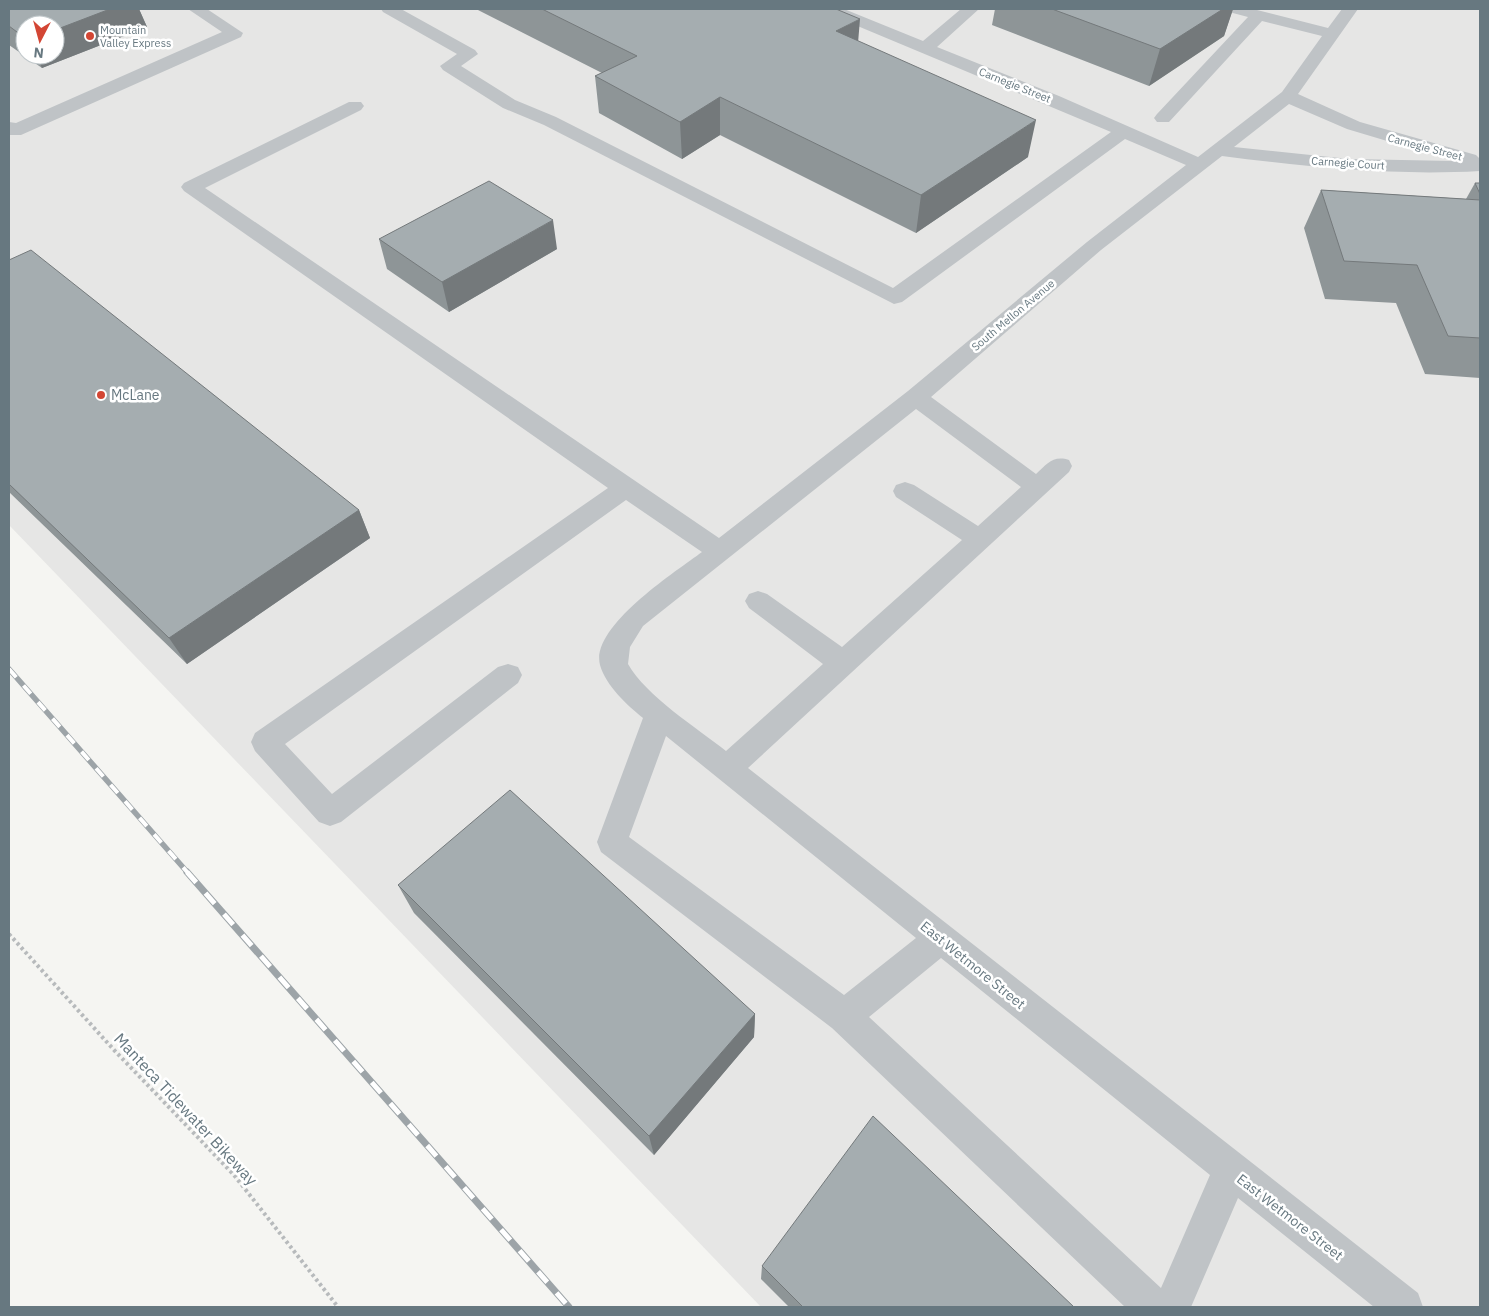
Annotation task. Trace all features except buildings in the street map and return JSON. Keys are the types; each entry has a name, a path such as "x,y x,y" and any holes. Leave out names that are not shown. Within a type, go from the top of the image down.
{"street":[{"path":"9,127 14,131 235,33 196,9"},
{"path":"389,9 469,54 449,66 509,104 550,121 894,297 1124,131"},
{"name":"Carnegie Street","path":"830,9 1199,164"},
{"path":"925,48 971,9"},
{"path":"1234,9 1333,34"},
{"name":"South Mellon Avenue","path":"656,601 916,397 1094,246 1288,96 1350,9"},
{"path":"1163,118 1259,15"},
{"name":"Carnegie Street","path":"1288,96 1314,110 1367,131 1480,163"},
{"path":"355,106 191,187 720,551"},
{"name":"Carnegie Court","path":"1217,150 1366,166 1435,168 1480,163"},
{"path":"916,397 1037,487"},
{"path":"727,768 1060,466"},
{"path":"508,676 330,813 265,742 626,488"},
{"path":"905,491 978,539"},
{"name":"East Wetmore Street","path":"656,601 634,619 617,641 613,658 617,675 659,715 1231,1170 1389,1302"},
{"path":"758,601 843,663"},
{"path":"659,715 612,842 844,1016 1154,1307"},
{"path":"844,1016 940,939"},
{"path":"1172,1307 1231,1170"}],"path":[{"name":"Manteca Tidewater Bikeway","path":"9,934 114,1050 234,1175 338,1307"}],"shaded area":[{"path":"9,9 1480,9 1480,1307 761,1307 9,525"}],"railway":[{"path":"9,669 188,873"},
{"path":"187,872 569,1307"}],"place":[{"name":"Mountain Valley Express","path":"90,36"},
{"name":"McLane","path":"101,395"}]}
